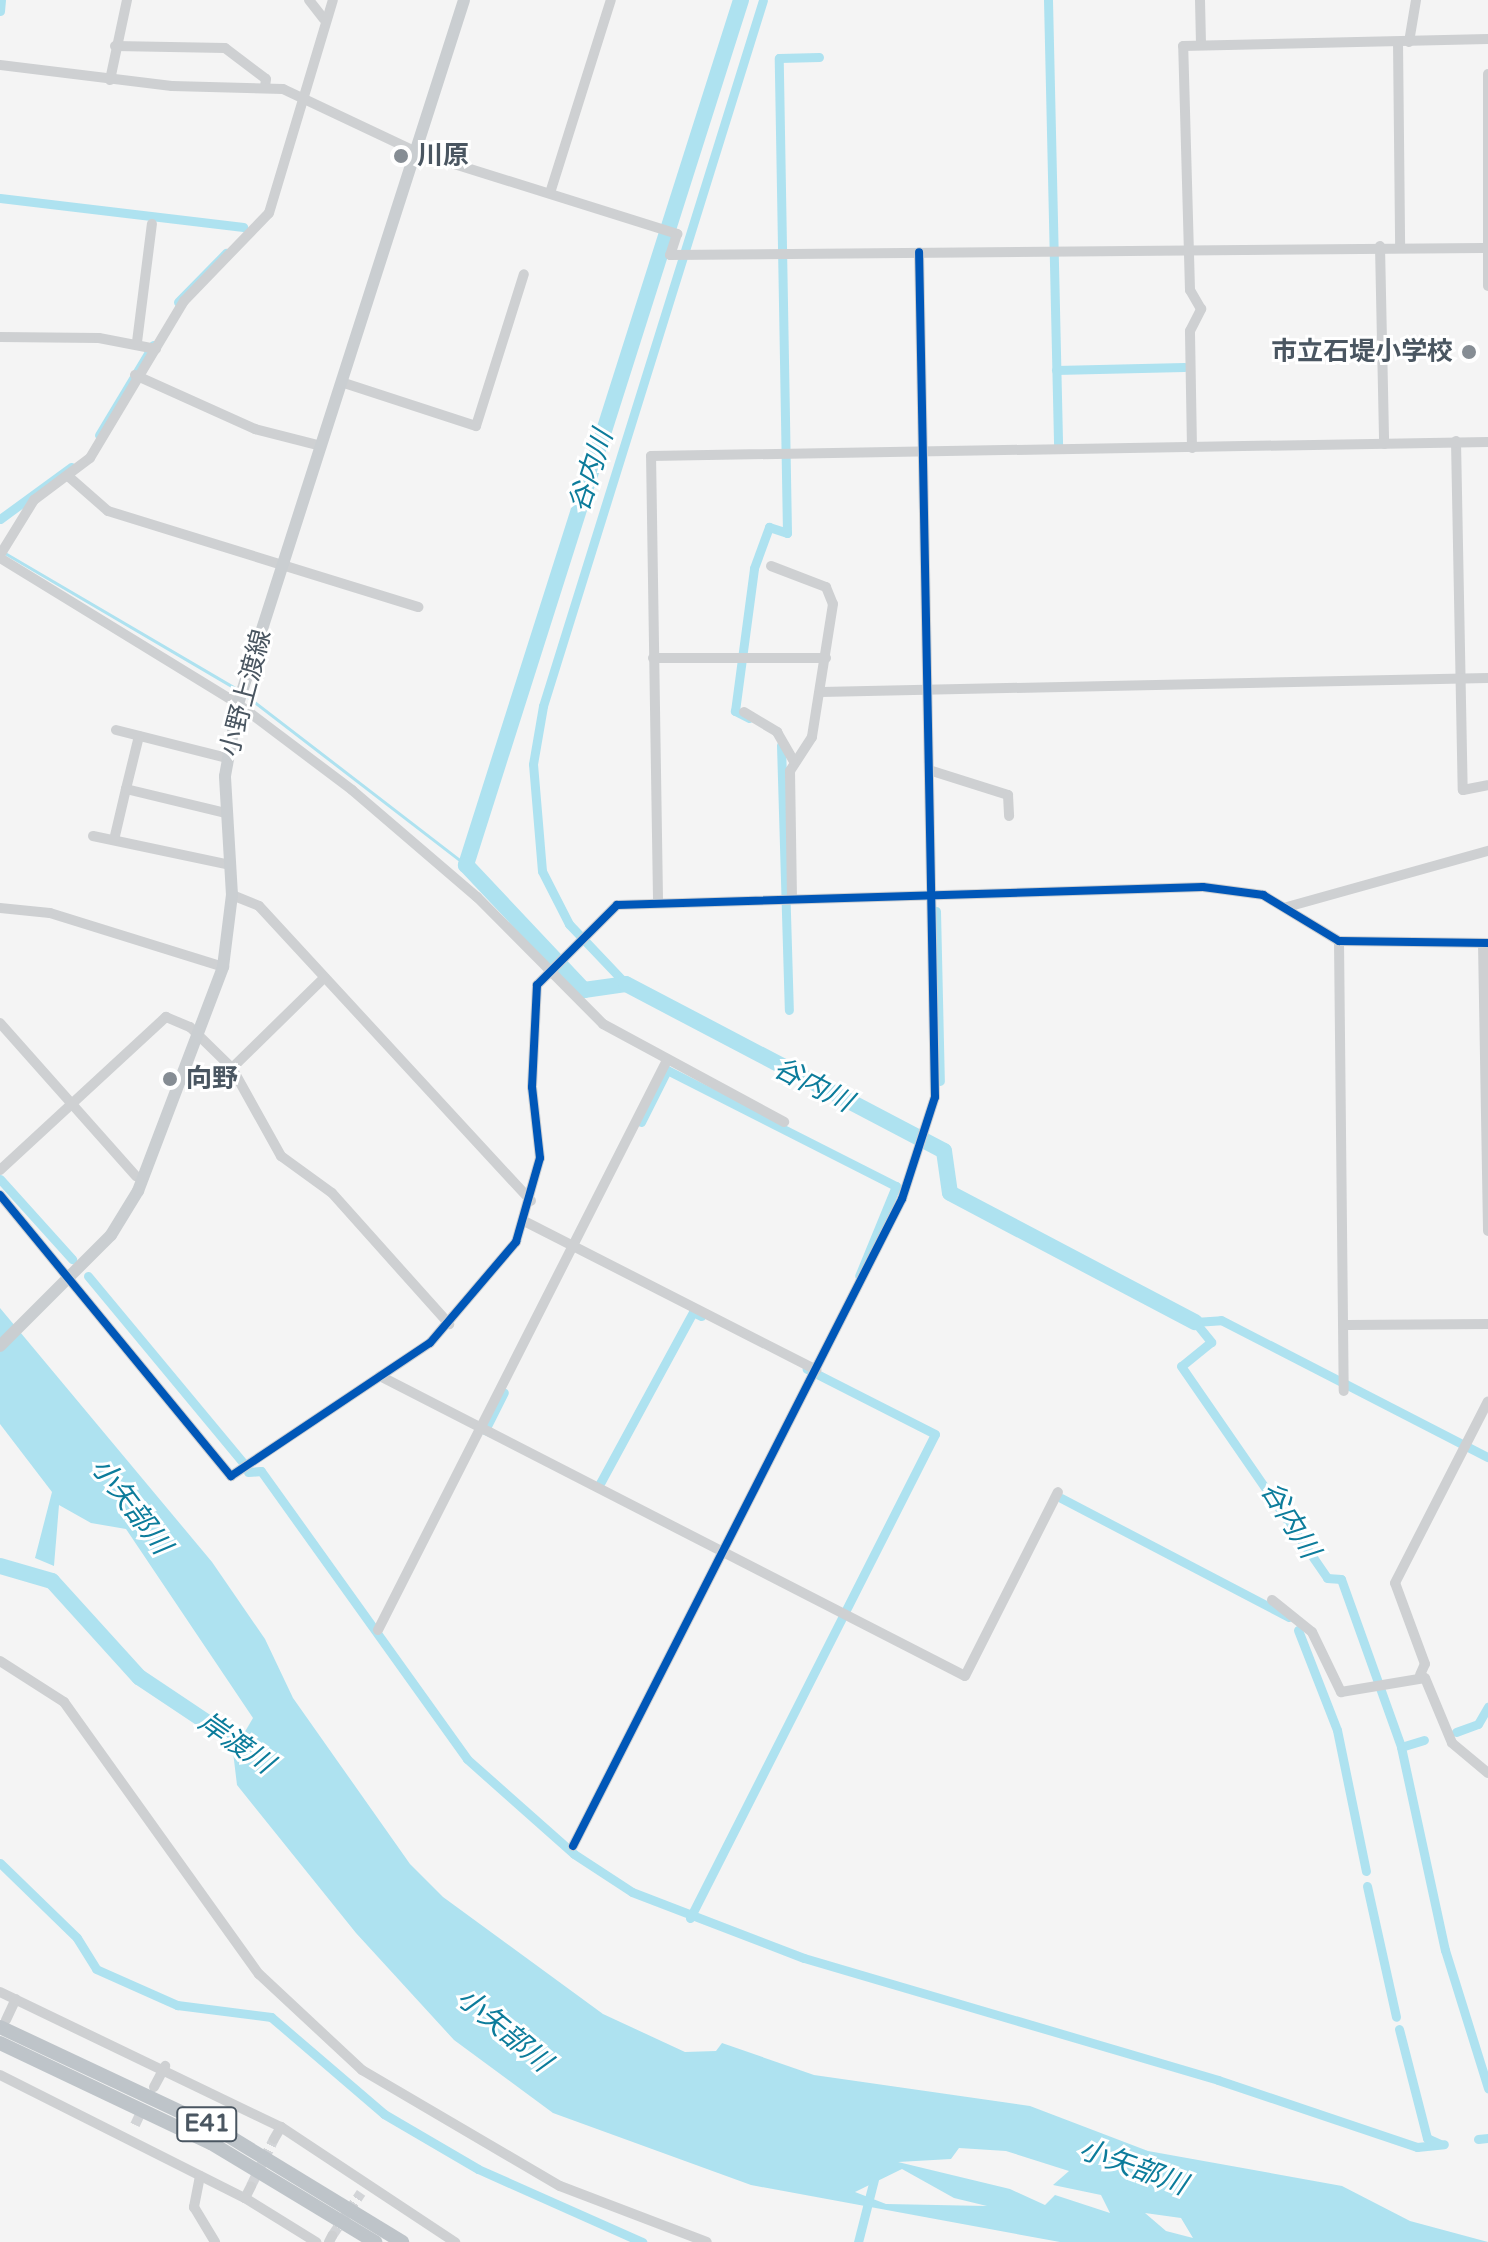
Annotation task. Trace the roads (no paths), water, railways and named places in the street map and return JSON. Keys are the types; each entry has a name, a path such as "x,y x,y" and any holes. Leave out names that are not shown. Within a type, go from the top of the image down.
{"highway":[{"name":"E41","path":"3,2024 217,2129 402,2242"},
{"name":"E41","path":"0,2043 211,2143 375,2242"}],"main road":[{"name":"小野上渡線","path":"0,1346 111,1235 138,1191 223,967 232,895 226,813 227,758 238,704 464,0"}],"street":[{"path":"110,80 127,0"},
{"path":"309,0 324,19"},
{"path":"333,0 324,19 308,98 269,213 184,301 156,349 135,375 90,458 34,500 0,556 238,704 447,870 549,966 577,1004 665,1064 784,1122"},
{"path":"550,193 611,0"},
{"path":"1200,0 1201,45"},
{"path":"1400,246 1404,42 1416,0"},
{"path":"1192,448 1190,331 1201,309 1190,290 1183,46 1488,39"},
{"path":"115,46 225,48 266,79 265,87"},
{"path":"0,65 110,80 265,87 308,98 416,152 668,232 670,255 1189,247 1483,248"},
{"path":"1488,74 1483,248 1488,286"},
{"path":"137,342 152,224"},
{"path":"1380,246 1384,444"},
{"path":"573,1846 816,1370 912,1172 932,1110 932,894 919,252"},
{"path":"341,382 476,426 524,274"},
{"path":"0,337 137,342 156,349"},
{"path":"135,375 255,429 321,446"},
{"path":"1456,441 1463,790 1488,785"},
{"path":"658,899 651,456 1488,442"},
{"path":"68,476 108,511 418,607"},
{"path":"771,566 832,594 826,658 812,737 793,760"},
{"path":"653,658 826,658"},
{"path":"821,692 1488,678"},
{"path":"744,712 777,732 793,760 792,896"},
{"path":"116,730 227,758"},
{"path":"114,840 139,736"},
{"path":"929,770 1008,795 1009,816"},
{"path":"126,789 226,813"},
{"path":"93,836 231,865"},
{"path":"1287,907 1488,851"},
{"path":"0,1195 231,1476 380,1376 449,1324 526,1222 540,1158 531,1014 549,966 617,905 658,899 1203,887 1243,889 1287,907 1339,941 1486,943 1488,1231"},
{"path":"232,895 259,906 531,1201"},
{"path":"0,908 50,913 223,967"},
{"path":"1339,941 1347,1386"},
{"path":"232,1068 324,978"},
{"path":"0,1170 74,1106 166,1017 198,1037 232,1068 281,1156 332,1193 449,1324"},
{"path":"0,1023 136,1176"},
{"path":"378,1630 665,1064"},
{"path":"526,1222 816,1370"},
{"path":"1347,1325 1488,1324"},
{"path":"380,1376 480,1431 965,1676 1058,1492"},
{"path":"1272,1600 1301,1619 1330,1677 1341,1692 1352,1693 1415,1675 1425,1664 1395,1583 1488,1401"},
{"path":"0,1661 64,1702 259,1974 362,2070 560,2186 707,2242"},
{"path":"1415,1675 1452,1743 1488,1773"},
{"path":"0,1992 165,2066 281,2127 455,2242"},
{"path":"3,2024 16,1999"},
{"path":"154,2087 165,2066"},
{"path":"0,2075 245,2198 316,2242"},
{"path":"129,2138 135,2125"},
{"path":"274,2139 281,2127"},
{"path":"200,2176 194,2207 215,2242"},
{"path":"361,2193 368,2183"},
{"path":"245,2198 251,2186"}],"water":[{"name":"小矢部川","path":"0,1308 212,1562 265,1639 293,1698 410,1864 443,1897 603,2014 685,2052 716,2051 722,2043 814,2075 1030,2106 1148,2151 1342,2186 1410,2221 1488,2242 1060,2242 751,2185 553,2113 454,2040 356,1933 237,1785 233,1752 253,1718 126,1529 91,1523 59,1505 54,1566 35,1558 52,1492 0,1424","holes":["959,2148 1006,2151 1069,2171 1053,2185 1101,2195 1110,2213 1055,2195 1045,2205 1010,2189 898,2162 951,2159","902,2169 954,2198 987,2206 886,2204 855,2192","1145,2213 1181,2218 1193,2238 1166,2231"]}],"waterway":[{"path":"0,11 1,0"},
{"name":"谷内川","path":"741,0 466,865 584,990 626,984 944,1151 950,1193 1195,1322"},
{"path":"626,984 569,924 542,871 533,764 543,706 763,0"},
{"path":"1048,0 1058,444"},
{"path":"749,718 735,711 754,568 769,527 787,533 779,58 819,57"},
{"path":"0,198 243,227"},
{"path":"178,302 226,253"},
{"path":"99,435 153,345"},
{"path":"1056,370 1184,367"},
{"path":"0,519 71,467"},
{"path":"3,552 238,690"},
{"path":"244,694 466,865"},
{"path":"781,745 789,1010"},
{"path":"936,911 940,1081"},
{"path":"641,1122 667,1070 896,1186 859,1276"},
{"path":"0,1179 72,1259"},
{"path":"88,1276 243,1463"},
{"path":"598,1487 693,1312 701,1316"},
{"path":"1195,1322 1221,1320 1488,1457"},
{"name":"谷内川","path":"1195,1322 1211,1342 1181,1366 1327,1578 1341,1579 1401,1747 1445,1950 1488,2088"},
{"path":"690,1918 935,1434 807,1369"},
{"path":"492,1433 485,1430 504,1392"},
{"path":"248,1472 261,1471 467,1759 574,1854 632,1892 804,1958 1218,2080 1417,2147 1444,2144"},
{"path":"1061,1498 1289,1617"},
{"name":"岸渡川","path":"0,1566 52,1581 139,1677 256,1755"},
{"path":"1298,1630 1337,1730 1366,1871"},
{"path":"1456,1732 1478,1724 1488,1707"},
{"path":"1401,1747 1424,1740"},
{"path":"0,1863 77,1938 96,1969 177,2005 271,2017 384,2114 478,2169 642,2242"},
{"path":"1367,1886 1396,2017"},
{"path":"1399,2029 1427,2138 1440,2144"},
{"path":"1478,2139 1488,2138"},
{"path":"858,2242 874,2179"}],"tunnel":[{"path":"135,2125 144,2106"},
{"path":"251,2186 274,2139"},
{"path":"332,2236 361,2193"}],"place":[{"name":"川原","path":"401,156"},
{"name":"市立石堤小学校","path":"1469,352"},
{"name":"向野","path":"170,1079"}]}
